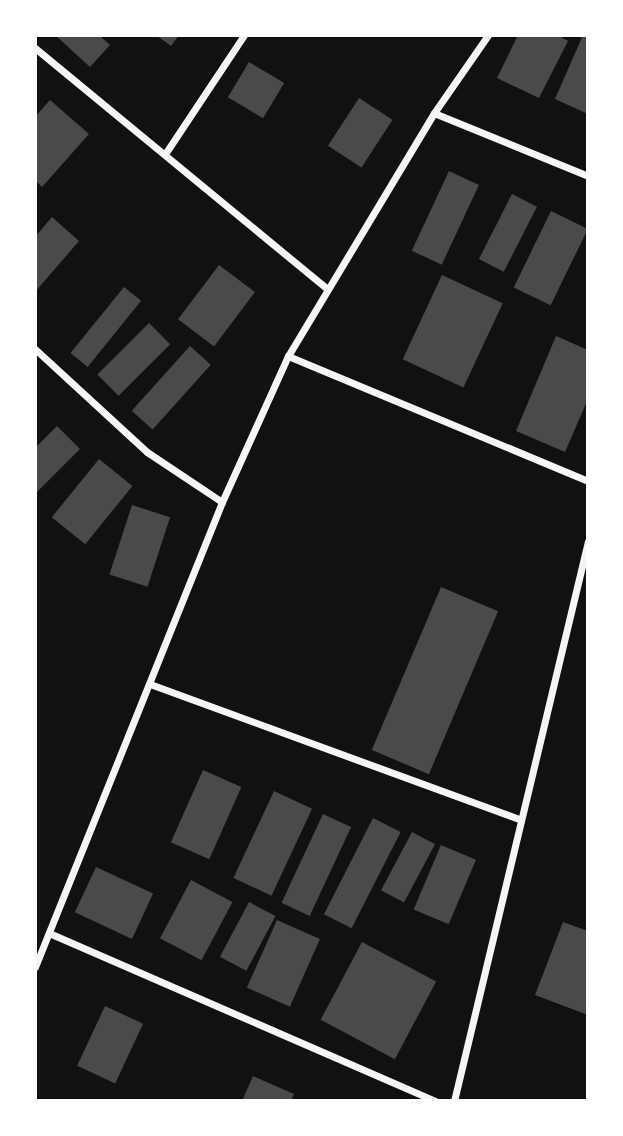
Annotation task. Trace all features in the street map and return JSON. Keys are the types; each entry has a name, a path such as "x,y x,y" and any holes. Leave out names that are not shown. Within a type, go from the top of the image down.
{"street":[{"path":"165,154 244,35"},
{"path":"35,967 222,502 288,356 326,288 434,113 488,35"},
{"path":"35,48 326,288"},
{"path":"434,113 588,176"},
{"path":"35,349 147,452 222,502"},
{"path":"288,356 588,481"},
{"path":"454,1101 588,541"},
{"path":"150,684 521,820"},
{"path":"49,933 435,1101"}],"building":[{"path":"55,35 99,35 110,45 90,67"},
{"path":"156,35 179,35 171,46"},
{"path":"518,35 557,35 568,41 539,98 497,78"},
{"path":"583,35 588,36 588,114 555,99"},
{"path":"249,62 284,83 263,118 228,97"},
{"path":"359,98 393,120 362,168 328,146"},
{"path":"50,100 89,134 42,187 35,180 35,117"},
{"path":"449,171 479,185 442,265 412,251"},
{"path":"512,194 537,207 504,272 479,259"},
{"path":"551,211 588,229 551,305 514,287"},
{"path":"52,217 79,241 35,292 35,237"},
{"path":"219,265 255,292 214,346 178,319"},
{"path":"442,275 503,303 463,388 403,359"},
{"path":"124,287 141,301 88,367 71,353"},
{"path":"149,323 170,344 119,396 97,375"},
{"path":"556,336 588,350 588,399 565,452 516,431"},
{"path":"190,346 211,365 153,429 132,411"},
{"path":"57,426 80,449 35,494 35,448"},
{"path":"99,459 132,486 85,544 52,517"},
{"path":"132,505 170,517 147,587 109,574"},
{"path":"441,587 498,611 429,774 372,750"},
{"path":"203,770 241,787 209,859 171,842"},
{"path":"274,791 312,809 271,896 233,878"},
{"path":"323,814 351,827 310,916 282,903"},
{"path":"373,818 401,832 352,928 324,914"},
{"path":"412,832 435,844 404,902 381,890"},
{"path":"441,845 476,860 449,924 414,909"},
{"path":"96,867 153,894 132,939 75,912"},
{"path":"191,880 232,902 202,960 160,938"},
{"path":"249,902 275,916 246,971 220,957"},
{"path":"277,920 320,939 290,1007 247,988"},
{"path":"563,922 588,931 588,1015 535,995"},
{"path":"362,942 436,981 395,1059 321,1020"},
{"path":"105,1006 143,1024 115,1084 77,1066"},
{"path":"253,1076 294,1094 291,1101 242,1101"}]}
